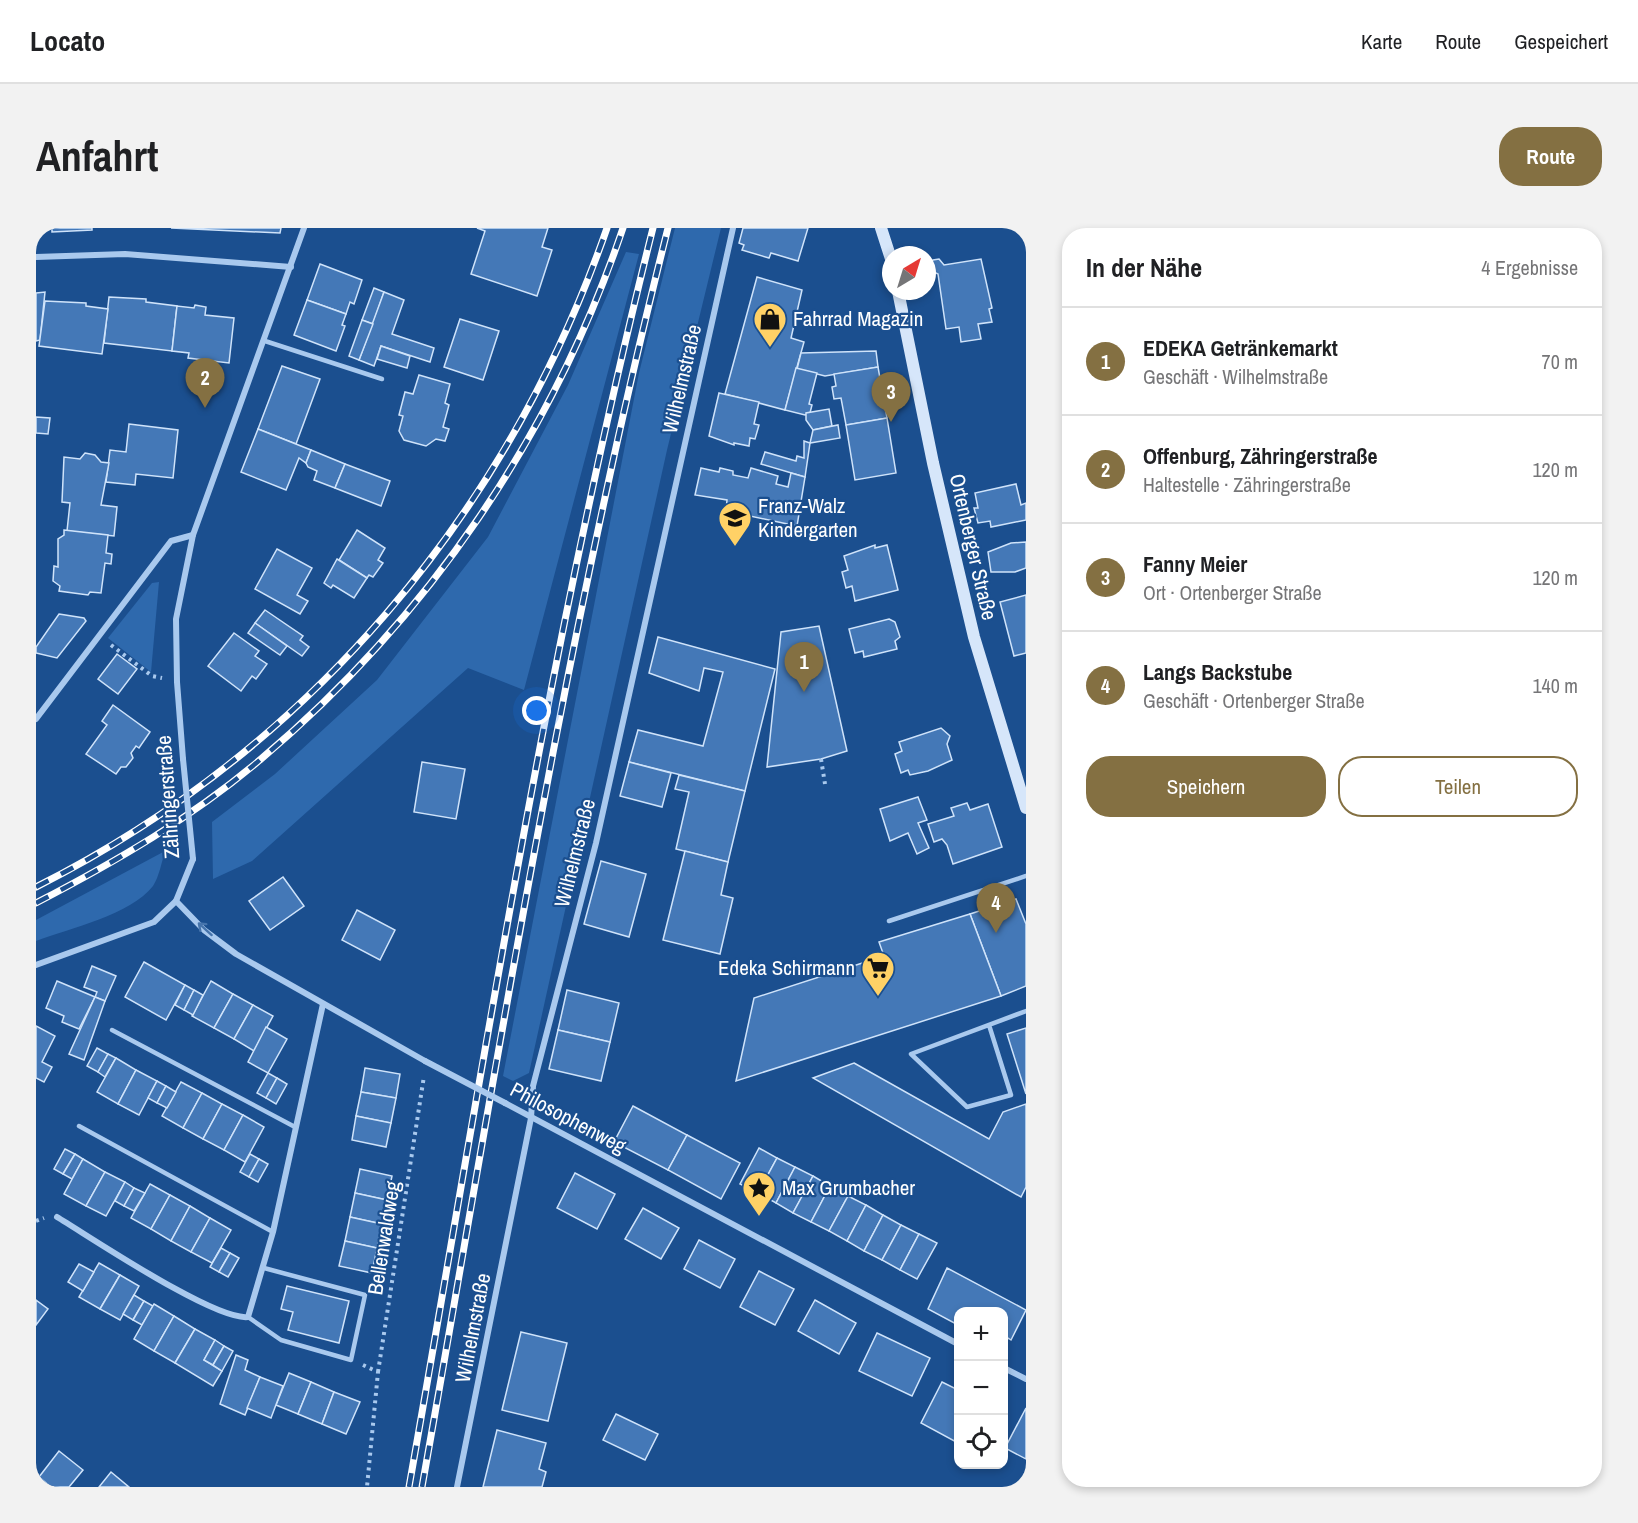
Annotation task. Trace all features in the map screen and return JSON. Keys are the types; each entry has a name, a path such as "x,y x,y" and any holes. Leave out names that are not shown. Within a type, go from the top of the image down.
{"main road":[{"path":"881,228 887,246"},
{"name":"Ortenberger Straße","path":"900,300 933,462 974,638 1026,808"}],"street":[{"name":"Zähringerstraße","path":"36,965 154,922 176,901 193,859 177,682 176,619 193,535 304,228"},
{"name":"Wilhelmstraße","path":"457,1487 531,1118 533,1086 596,843 732,229"},
{"path":"36,257 125,254 291,267"},
{"path":"36,719 171,541 193,535"},
{"name":"Philosophenweg","path":"176,901 204,930 236,954 323,1004 531,1118 954,1342"},
{"path":"57,1217 208,1308 237,1318 248,1317 273,1232 323,1004"},
{"path":"1008,1370 1026,1379"}],"lane":[{"path":"265,341 382,379"},
{"path":"889,921 1026,876"},
{"path":"989,1025 1011,1095 967,1107 911,1054 1026,1011"},
{"path":"112,1030 295,1127"},
{"path":"79,1126 273,1232"},
{"name":"Bellenwaldweg","path":"264,1268 364,1295 351,1360"},
{"path":"248,1317 281,1341 351,1360"}],"path":[{"path":"98,635 152,676"},
{"path":"822,759 825,784"},
{"name":"Bellenwaldweg","path":"367,1487 378,1372 421,1109 425,1061"},
{"path":"351,1360 378,1372"}],"shaded area":[{"path":"675,228 721,228 667,450 529,1073 513,1081 503,1076 639,373"},
{"path":"626,252 639,254 524,690 468,668 252,861 213,879 212,822 275,774 377,680 488,537 568,385"},
{"path":"159,582 151,672 108,638 152,583"},
{"path":"165,851 159,874 153,886 143,896 99,920 36,941 36,920"}],"building":[{"path":"52,228 92,228 92,230 52,232"},
{"path":"171,228 281,228 280,233"},
{"path":"477,228 548,228 542,247 552,250 537,296 471,274 485,231"},
{"path":"743,228 808,228 798,261 771,253 769,258 742,250 744,245 739,243"},
{"path":"939,259 944,265 981,259 992,308 989,309 992,322 978,324 981,339 961,342 959,327 946,329 936,273 936,260"},
{"path":"320,264 362,280 354,304 350,302 346,314 307,300"},
{"name":"Fahrrad Magazin","path":"757,277 802,290 791,338 804,342 785,410 725,394"},
{"path":"374,288 384,292 373,324 362,320"},
{"path":"45,292 40,340 36,341 36,293"},
{"path":"384,292 404,300 392,334 434,348 430,362 381,346 374,366 359,360"},
{"path":"109,297 146,299 146,302 177,306 172,351 104,343"},
{"path":"307,300 346,314 342,325 345,326 336,351 294,335"},
{"path":"45,301 86,303 86,306 108,309 102,354 39,346"},
{"path":"195,305 206,307 205,315 234,318 229,363 188,358 189,353 172,351 177,306 194,308"},
{"path":"460,319 499,331 483,380 444,367"},
{"path":"362,320 373,324 359,360 349,356"},
{"path":"381,346 410,356 407,368 377,359"},
{"path":"876,351 878,367 825,376 797,369 801,353"},
{"path":"282,366 320,379 296,444 258,429"},
{"path":"878,367 887,418 846,425 841,398 834,399 832,387 836,386 834,374"},
{"path":"796,368 817,373 809,404 812,405 810,413 805,415 785,410"},
{"path":"419,375 450,384 445,403 449,405 443,427 449,429 445,441 436,439 426,446 404,440 399,431 403,416 399,415 405,392 413,394"},
{"path":"719,393 759,402 754,424 759,425 755,439 750,438 749,446 734,443 734,445 709,436"},
{"path":"829,409 832,426 813,430 806,420 806,413"},
{"path":"36,417 50,418 48,434 36,433"},
{"path":"887,418 896,473 855,480 846,425"},
{"path":"129,424 178,430 173,478 136,474 135,485 106,482 110,450 126,452"},
{"path":"838,425 840,438 810,443 813,430"},
{"path":"258,429 311,450 306,463 299,458 286,490 241,472"},
{"path":"804,441 810,443 805,477 761,464 765,452 796,461 797,456 804,458"},
{"path":"311,450 345,464 335,488 314,480 317,471 308,467 306,463"},
{"path":"85,453 95,455 101,462 109,463 101,505 117,507 114,536 67,531 70,503 62,502 64,457 80,459"},
{"path":"345,464 390,481 381,506 335,488"},
{"path":"701,468 719,472 720,468 733,471 733,475 748,478 751,468 778,476 776,484 788,487 791,473 805,477 797,526 726,511 727,500 695,495"},
{"path":"1016,484 1021,505 1026,503 1026,520 991,527 990,521 978,523 974,508 978,508 975,493"},
{"path":"64,530 108,535 106,553 112,554 111,564 105,563 101,593 90,592 88,595 59,591 60,586 53,581 54,566 58,567 58,539 64,535"},
{"path":"357,530 385,548 378,560 383,563 373,577 369,575 367,578 339,560"},
{"path":"1026,542 1026,568 1015,572 991,572 988,552 1011,543"},
{"path":"875,545 875,548 887,545 898,590 855,601 852,586 846,588 842,572 848,570 844,556"},
{"path":"277,549 312,568 297,595 308,601 300,614 255,589"},
{"path":"337,559 367,578 354,598 333,585 331,588 324,583"},
{"path":"1026,595 1026,653 1014,656 1000,602"},
{"path":"265,610 303,636 300,640 309,647 302,656 255,623"},
{"path":"59,614 84,618 86,621 57,658 36,653 36,647"},
{"path":"889,619 895,622 900,637 895,641 897,649 864,657 863,651 855,653 849,629"},
{"path":"255,623 287,646 280,655 248,633"},
{"path":"819,626 847,751 821,759 767,767 781,632"},
{"path":"234,633 259,651 255,656 267,664 256,679 252,676 241,691 208,666"},
{"path":"658,637 775,669 745,791 629,762 638,730 703,746 723,672 704,668 699,691 649,673"},
{"path":"117,654 137,669 118,694 98,679"},
{"path":"113,705 150,732 139,748 136,746 131,753 133,758 126,767 121,767 116,774 86,754 107,725 102,721"},
{"path":"941,728 950,736 947,744 952,760 928,771 910,775 908,770 901,773 895,754 902,751 899,742"},
{"path":"422,762 465,769 456,819 414,812"},
{"path":"629,762 671,773 662,807 620,796"},
{"path":"679,775 745,791 728,862 676,849 689,792 675,789"},
{"path":"918,797 927,820 918,823 929,848 917,854 908,833 890,841 880,809"},
{"path":"967,803 970,810 988,804 1002,847 953,864 947,845 942,839 934,842 928,824 954,816 951,808"},
{"path":"685,851 728,862 721,895 733,898 720,954 663,940"},
{"path":"601,861 646,874 629,937 584,924"},
{"path":"283,877 304,906 270,930 249,901"},
{"path":"1016,899 1026,924 1026,986 1001,996 970,914"},
{"path":"357,910 395,930 380,960 342,940"},
{"name":"Edeka Schirmann","path":"970,914 1001,996 736,1081 754,998 884,956 879,942"},
{"path":"144,962 185,985 166,1020 125,997"},
{"path":"92,966 116,976 105,1001 95,997 97,992 84,987"},
{"path":"57,981 95,997 79,1029 62,1022 64,1016 46,1008"},
{"path":"211,981 233,994 214,1028 192,1016"},
{"path":"185,985 194,990 184,1010 175,1005"},
{"path":"194,990 203,995 193,1015 184,1010"},
{"path":"567,990 619,1003 610,1042 558,1030"},
{"path":"233,994 253,1005 234,1039 214,1028"},
{"path":"95,997 105,1001 84,1060 69,1054"},
{"path":"253,1005 273,1016 254,1051 234,1039"},
{"path":"36,1026 55,1036 42,1062 52,1067 44,1082 36,1078"},
{"path":"266,1027 287,1039 268,1073 248,1062"},
{"path":"1026,1028 1026,1094 1007,1034"},
{"path":"558,1030 610,1042 601,1081 549,1069"},
{"path":"97,1048 108,1054 98,1072 87,1066"},
{"path":"108,1054 116,1058 105,1077 98,1072"},
{"path":"116,1058 136,1070 118,1104 97,1092"},
{"path":"854,1063 989,1139 1003,1112 1026,1104 1026,1187 1021,1197 813,1078"},
{"path":"365,1068 400,1074 396,1098 361,1092"},
{"path":"136,1070 157,1081 139,1115 118,1104"},
{"path":"268,1073 277,1078 266,1098 257,1093"},
{"path":"277,1078 287,1084 276,1104 266,1098"},
{"path":"157,1081 166,1086 157,1103 148,1098"},
{"path":"181,1082 202,1093 183,1128 162,1116"},
{"path":"166,1086 176,1092 167,1108 157,1103"},
{"path":"361,1092 396,1098 391,1123 356,1116"},
{"path":"202,1093 222,1104 203,1139 183,1128"},
{"path":"222,1104 243,1115 224,1150 203,1139"},
{"path":"633,1106 687,1135 668,1170 614,1142"},
{"path":"243,1115 264,1127 245,1162 224,1150"},
{"path":"356,1116 391,1123 386,1147 352,1140"},
{"path":"687,1135 740,1163 721,1199 668,1170"},
{"path":"759,1148 777,1158 758,1193 740,1184"},
{"path":"65,1149 75,1154 63,1174 54,1169"},
{"path":"75,1154 83,1159 72,1179 63,1174"},
{"path":"250,1154 259,1159 249,1177 240,1172"},
{"path":"777,1158 795,1167 776,1203 758,1193"},
{"path":"83,1159 105,1172 86,1206 64,1194"},
{"path":"259,1159 268,1164 258,1182 249,1177"},
{"path":"795,1167 813,1176 793,1213 776,1203"},
{"path":"360,1169 392,1176 387,1200 355,1193"},
{"path":"105,1172 125,1182 106,1216 86,1206"},
{"path":"575,1173 615,1194 597,1229 557,1208"},
{"path":"813,1176 830,1186 811,1222 793,1213"},
{"path":"125,1182 134,1188 124,1206 115,1201"},
{"path":"150,1184 170,1195 151,1229 131,1218"},
{"path":"830,1186 848,1196 829,1231 811,1222"},
{"path":"134,1188 145,1193 134,1211 124,1206"},
{"path":"355,1193 387,1200 382,1224 350,1217"},
{"path":"170,1195 190,1206 171,1241 151,1229"},
{"path":"848,1196 866,1205 847,1241 829,1231"},
{"path":"866,1205 883,1215 864,1251 847,1241"},
{"path":"190,1206 210,1218 191,1252 171,1241"},
{"path":"643,1208 679,1228 661,1259 625,1239"},
{"path":"883,1215 901,1225 882,1260 864,1251"},
{"path":"350,1217 382,1224 377,1248 345,1241"},
{"path":"210,1218 231,1230 212,1263 191,1252"},
{"path":"901,1225 919,1234 900,1270 882,1260"},
{"path":"919,1234 937,1243 917,1279 900,1270"},
{"path":"699,1240 735,1259 720,1288 684,1269"},
{"path":"345,1241 377,1248 372,1273 339,1266"},
{"path":"221,1248 230,1253 219,1272 210,1267"},
{"path":"230,1253 239,1258 228,1277 219,1272"},
{"path":"99,1263 120,1275 100,1309 79,1297"},
{"path":"79,1264 94,1272 83,1291 68,1282"},
{"path":"947,1268 1026,1310 1011,1340 1008,1338 1008,1307 954,1307 954,1323 928,1309"},
{"path":"759,1271 794,1289 775,1325 740,1307"},
{"path":"120,1275 139,1286 120,1320 100,1309"},
{"path":"287,1286 349,1301 339,1343 288,1330 293,1312 281,1309"},
{"path":"134,1295 144,1301 133,1320 123,1314"},
{"path":"36,1300 48,1309 36,1325"},
{"path":"815,1300 856,1323 839,1354 798,1331"},
{"path":"144,1301 153,1306 142,1325 133,1320"},
{"path":"154,1304 174,1316 154,1351 134,1339"},
{"path":"174,1316 195,1329 175,1363 154,1351"},
{"path":"195,1329 215,1340 204,1360 222,1371 213,1386 175,1363"},
{"path":"521,1332 567,1343 548,1421 502,1410"},
{"path":"877,1333 930,1358 912,1396 859,1371"},
{"path":"215,1340 224,1346 213,1365 204,1360"},
{"path":"224,1346 233,1351 222,1371 213,1365"},
{"path":"236,1355 248,1360 245,1370 260,1377 245,1415 220,1404"},
{"path":"289,1373 311,1382 298,1414 276,1405"},
{"path":"260,1377 283,1386 271,1418 247,1408"},
{"path":"311,1382 334,1392 322,1424 298,1414"},
{"path":"942,1382 954,1388 954,1441 921,1423"},
{"path":"334,1392 360,1402 346,1434 322,1424"},
{"path":"1026,1408 1026,1459 1008,1450 1008,1442"},
{"path":"616,1414 658,1434 645,1460 603,1440"},
{"path":"497,1430 546,1443 539,1469 546,1472 542,1487 483,1487"},
{"path":"59,1451 83,1470 69,1487 51,1487 39,1477"},
{"path":"111,1472 129,1487 99,1487"}],"railway":[{"path":"36,887 135,831 226,767 310,694 386,614 454,527 514,433 565,333 607,228"},
{"path":"36,903 153,837 235,780 322,704 378,646 430,584 478,518 522,450 560,378 594,304 623,228"},
{"path":"409,1487 491,1013 550,698 581,540 653,228"},
{"path":"422,1487 505,1013 564,697 630,384 668,228"}],"place":[{"name":"Fahrrad Magazin","path":"770,348"},
{"name":"Offenburg, Zähringerstraße","path":"205,408"},
{"name":"Fanny Meier","path":"891,422"},
{"name":"Franz-Walz Kindergarten","path":"735,547"},
{"name":"EDEKA Getränkemarkt","path":"804,692"},
{"name":"Langs Backstube","path":"996,933"},
{"name":"Edeka Schirmann","path":"878,997"},
{"name":"Max Grumbacher","path":"759,1217"}]}
